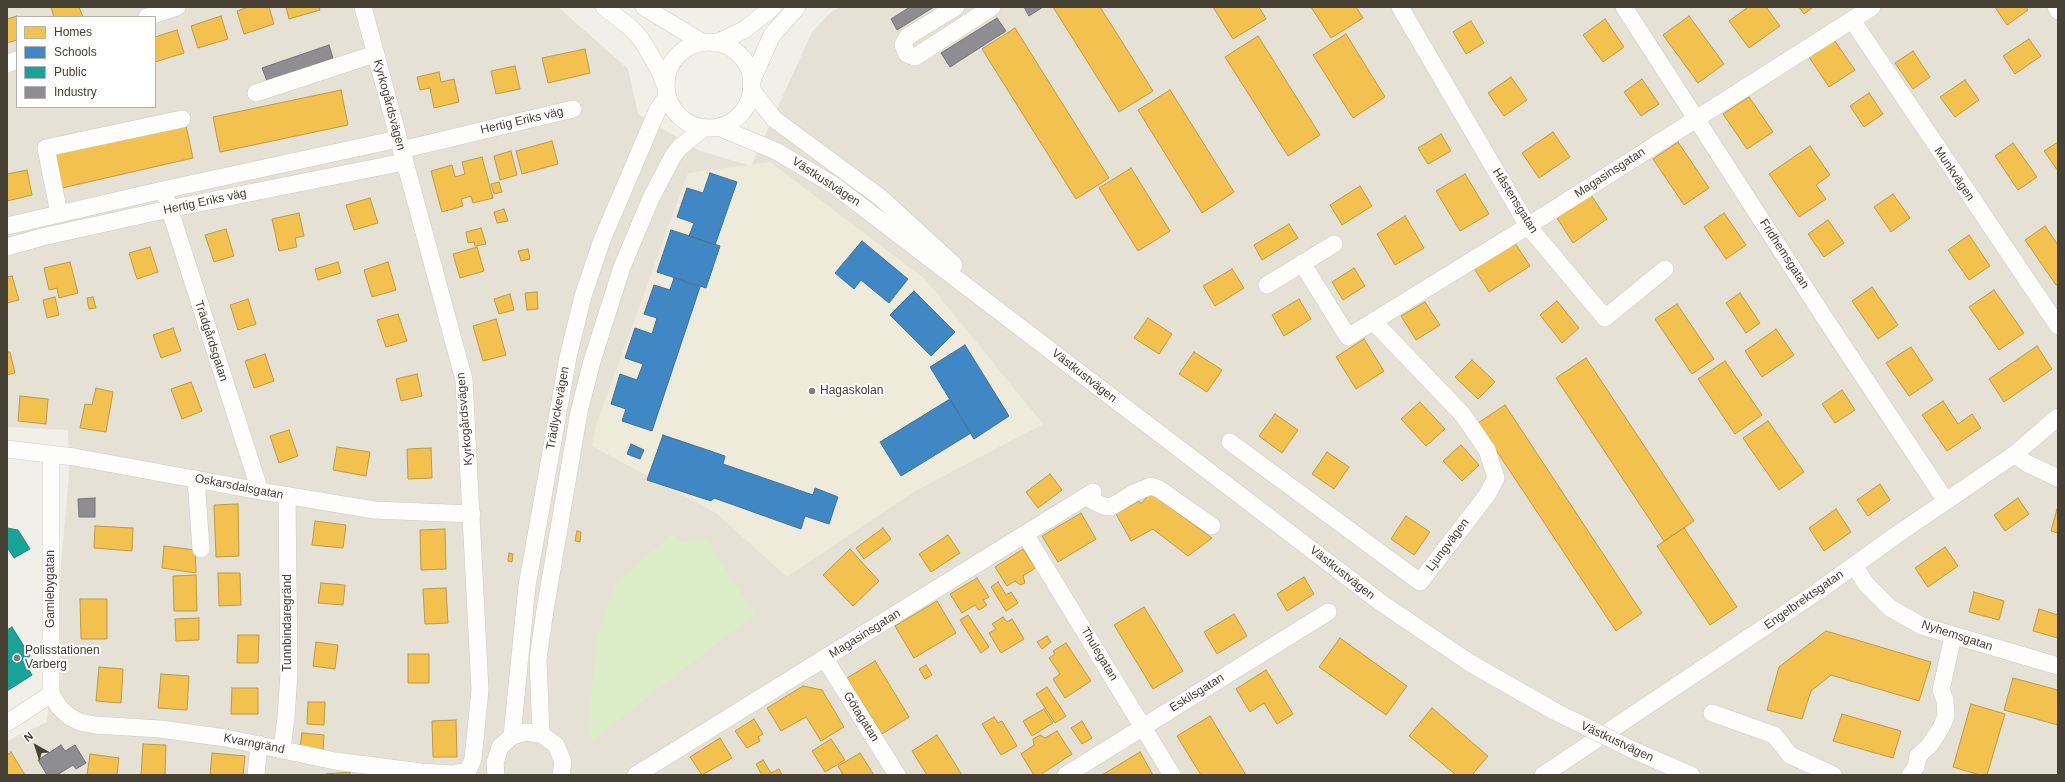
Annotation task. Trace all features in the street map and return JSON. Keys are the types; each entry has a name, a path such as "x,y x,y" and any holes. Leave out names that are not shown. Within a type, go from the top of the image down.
{"street":[{"path":"150,16 177,7"},
{"name":"Kyrkogårdsvägen","path":"363,7 464,380 480,690 473,759 468,771"},
{"path":"604,7 631,28 641,39 658,68 673,108 681,118 688,123 711,127 734,119 746,106 751,86 772,35 796,7"},
{"path":"644,7 709,43 729,48 740,56 748,68 751,86"},
{"path":"667,92 669,70 678,55 686,49 709,43 744,30 773,7"},
{"path":"956,7 907,37 903,45 907,54 915,56 992,7"},
{"name":"Håstensgatan","path":"1400,7 1528,226 1605,318 1665,269"},
{"name":"Fridhemsgatan","path":"1624,7 1946,501"},
{"name":"Magasinsgatan","path":"1302,263 1348,337 1528,226 1696,117 1872,7"},
{"name":"Munkvägen","path":"1852,20 2058,326"},
{"path":"256,93 375,54"},
{"name":"Västkustvägen","path":"751,86 774,119 881,198 1020,327"},
{"name":"Trädlyckevägen","path":"512,736 527,586 568,357 585,289 602,240 657,111 667,92"},
{"name":"Hertig Eriks väg","path":"7,247 42,237 169,209 401,150 573,109"},
{"path":"59,214 46,148 182,119"},
{"name":"Trädlyckevägen","path":"541,734 538,659 575,435 592,361 622,267 651,198 673,156 685,143 711,127"},
{"name":"Västkustvägen","path":"711,127 776,151 835,186 1124,408 1204,466 1380,602 1470,663 1556,712 1633,750 1691,775"},
{"name":"Hertig Eriks väg","path":"7,226 163,190 401,150"},
{"name":"Trädgårdsgatan","path":"163,190 260,491"},
{"path":"1268,285 1334,244"},
{"name":"Ljungvägen","path":"1230,442 1420,582 1486,495 1496,478 1487,450 1463,415 1374,322"},
{"name":"Engelbrektsgatan","path":"1543,775 1733,649 2015,454 2058,417"},
{"name":"Oskarsdalsgatan","path":"7,449 74,457 287,496 374,510 472,514"},
{"path":"2015,454 2026,463 2058,478"},
{"name":"Gamlebygatan","path":"51,455 51,694"},
{"path":"196,479 201,549"},
{"name":"Magasinsgatan","path":"636,775 1090,495 1103,506 1111,507 1138,491 1150,486 1159,489 1212,526"},
{"name":"Tunnbindaregränd","path":"282,748 289,673 287,496"},
{"name":"Thulegatan","path":"1025,534 1172,775"},
{"name":"Nyhemsgatan","path":"1854,565 1866,584 1899,614 1922,626 2058,666"},
{"name":"Eskilsgatan","path":"1066,775 1328,612"},
{"path":"1910,775 1916,767 1918,756 1933,740 1946,716 1945,700 1941,690 1953,636"},
{"name":"Götagatan","path":"825,659 897,775"},
{"path":"7,722 51,694"},
{"name":"Kvarngränd","path":"51,694 59,707 70,717 80,722 95,726 160,730 282,748 335,761 421,772 452,774 468,771"},
{"path":"1712,713 1774,735 1790,755 1833,775"},
{"path":"496,775 495,763 497,755 505,741 512,736 526,732 541,734 550,738 561,753 563,762 561,775"},
{"path":"256,775 259,744"}],"shaded area":[{"path":"7,7 558,7 628,69 638,114 700,151 751,166 812,32 830,13 840,7 2058,7 2058,775 7,775 7,741 47,722 69,475 68,430 7,427"},
{"name":"Hagaskolan","path":"770,162 925,279 1043,424 917,490 787,577 716,513 592,446 596,425 688,173"}],"green space":[{"path":"671,534 683,542 706,539 755,614 591,741 588,729 597,638 615,585"}],"building: Homes":[{"path":"51,7 79,7 83,16 54,16"},
{"path":"248,7 269,7 274,24 244,34 237,11"},
{"path":"286,7 319,7 320,10 289,19"},
{"path":"1053,7 1100,7 1153,91 1119,112"},
{"path":"1213,7 1259,7 1266,19 1233,39"},
{"path":"1311,7 1356,7 1363,18 1331,38"},
{"path":"1748,7 1766,7 1780,26 1749,48 1729,21"},
{"path":"1799,7 1813,7 1804,14"},
{"path":"1995,7 2026,7 2028,10 2007,25"},
{"path":"16,16 16,40 7,43 7,19"},
{"path":"221,16 228,39 198,48 191,26"},
{"path":"1689,16 1724,64 1698,83 1663,35"},
{"path":"1605,19 1624,47 1603,62 1583,35"},
{"path":"1471,21 1484,43 1466,54 1453,32"},
{"path":"1015,28 1109,178 1076,199 982,49"},
{"path":"177,30 184,53 156,62 156,37"},
{"path":"1346,34 1385,97 1353,118 1313,55"},
{"path":"1258,36 1320,135 1288,156 1225,57"},
{"path":"2029,39 2041,56 2015,74 2003,56"},
{"path":"1834,40 1855,70 1829,87 1809,57"},
{"path":"585,49 590,73 548,83 542,58"},
{"path":"1913,51 1930,77 1913,89 1895,63"},
{"path":"515,66 520,89 496,94 491,71"},
{"path":"439,72 441,82 454,79 459,102 434,108 430,88 420,90 417,77"},
{"path":"1511,77 1527,100 1504,116 1488,93"},
{"path":"1642,79 1659,104 1641,116 1624,92"},
{"path":"1965,80 1979,100 1955,117 1940,97"},
{"path":"341,90 348,125 220,152 213,117"},
{"path":"1170,90 1234,192 1202,213 1138,110"},
{"path":"1869,93 1883,114 1864,127 1850,106"},
{"path":"1749,97 1773,132 1747,149 1723,114"},
{"path":"185,121 193,158 62,188 54,151"},
{"path":"1553,132 1570,157 1539,178 1522,153"},
{"path":"1441,134 1451,151 1428,164 1418,148"},
{"path":"552,141 558,164 522,174 516,151"},
{"path":"1678,142 1709,188 1684,205 1653,159"},
{"path":"2058,142 2058,171 2044,151"},
{"path":"2013,143 2037,177 2018,190 1995,156"},
{"path":"1810,146 1830,175 1816,185 1826,199 1799,217 1769,174"},
{"path":"511,151 517,175 500,180 494,156"},
{"path":"482,157 493,198 473,203 471,196 461,199 463,206 442,212 431,171 452,165 455,177 465,174 462,162"},
{"path":"1131,168 1170,231 1138,251 1099,188"},
{"path":"27,170 32,195 7,201 7,174"},
{"path":"1465,174 1489,214 1460,231 1436,191"},
{"path":"499,182 502,192 494,194 491,184"},
{"path":"1360,186 1372,206 1342,225 1330,205"},
{"path":"1893,194 1910,218 1891,232 1874,207"},
{"path":"1591,195 1607,219 1573,243 1557,218"},
{"path":"370,198 378,223 354,230 346,205"},
{"path":"504,209 508,221 497,223 494,212"},
{"path":"299,213 304,236 295,238 297,247 279,251 272,219"},
{"path":"1724,213 1746,245 1726,259 1704,227"},
{"path":"1405,216 1424,248 1395,265 1377,234"},
{"path":"1828,220 1844,243 1824,257 1808,234"},
{"path":"1289,224 1298,238 1262,260 1254,245"},
{"path":"2045,226 2058,245 2058,284 2056,285 2025,240"},
{"path":"481,228 486,244 475,246 474,242 468,243 466,232"},
{"path":"226,229 234,256 214,262 205,235"},
{"path":"1969,235 1990,266 1969,280 1948,250"},
{"path":"1515,243 1530,266 1489,292 1474,268"},
{"path":"150,247 158,272 137,279 129,253"},
{"path":"477,247 484,271 460,278 453,254"},
{"path":"528,249 530,259 521,261 518,251"},
{"path":"70,262 78,293 59,298 57,288 49,290 44,268"},
{"path":"338,262 341,273 318,280 315,269"},
{"path":"388,262 396,290 372,297 364,270"},
{"path":"1354,268 1365,286 1343,300 1332,282"},
{"path":"1232,269 1244,288 1215,306 1203,286"},
{"path":"12,276 19,300 7,303 7,277"},
{"path":"1872,287 1898,325 1878,339 1852,301"},
{"path":"1994,290 2024,333 1999,350 1969,307"},
{"path":"537,292 538,309 527,310 525,293"},
{"path":"1740,293 1760,323 1746,333 1726,303"},
{"path":"510,294 514,310 499,314 494,299"},
{"path":"55,297 59,315 47,318 43,300"},
{"path":"93,297 96,308 89,309 87,298"},
{"path":"248,299 256,324 238,330 230,305"},
{"path":"1299,299 1311,319 1284,336 1272,315"},
{"path":"1557,301 1579,328 1562,343 1540,315"},
{"path":"1425,302 1440,325 1416,340 1401,316"},
{"path":"1677,304 1714,359 1692,374 1655,319"},
{"path":"398,314 407,341 386,347 377,320"},
{"path":"1148,318 1172,334 1159,354 1134,338"},
{"path":"496,319 506,355 483,361 473,326"},
{"path":"173,328 181,351 161,358 153,335"},
{"path":"1776,329 1794,355 1762,377 1745,351"},
{"path":"1364,339 1384,371 1356,389 1336,357"},
{"path":"2037,346 2052,369 2004,402 1989,379"},
{"path":"1911,347 1933,380 1909,396 1886,363"},
{"path":"7,352 10,352 15,373 7,375"},
{"path":"1194,352 1222,370 1207,392 1179,374"},
{"path":"265,354 274,381 254,388 245,361"},
{"path":"1586,358 1694,521 1664,541 1556,378"},
{"path":"1472,360 1495,382 1478,399 1455,377"},
{"path":"1725,361 1762,415 1735,434 1698,379"},
{"path":"417,374 422,396 401,401 396,379"},
{"path":"191,382 202,411 182,419 171,389"},
{"path":"96,388 113,392 106,432 80,428 85,404 92,405"},
{"path":"1842,390 1855,410 1835,423 1822,404"},
{"path":"20,396 48,399 46,424 18,421"},
{"path":"1943,401 1958,424 1972,414 1981,428 1947,451 1922,415"},
{"path":"1420,402 1445,429 1426,446 1401,419"},
{"path":"1505,405 1642,613 1616,631 1478,423"},
{"path":"1275,414 1298,430 1282,453 1259,436"},
{"path":"1768,421 1804,472 1779,490 1743,438"},
{"path":"289,430 298,456 279,463 270,436"},
{"path":"1461,445 1479,465 1462,481 1443,461"},
{"path":"337,447 370,452 366,476 333,470"},
{"path":"431,448 432,478 408,479 407,449"},
{"path":"1327,452 1349,467 1334,489 1312,474"},
{"path":"1050,474 1062,490 1038,508 1026,492"},
{"path":"1880,484 1890,500 1868,516 1857,500"},
{"path":"1150,493 1212,538 1188,556 1153,529 1131,541 1116,514 1139,501 1141,504"},
{"path":"2018,498 2029,514 2005,531 1994,515"},
{"path":"238,504 239,556 216,557 214,505"},
{"path":"1836,509 1851,532 1824,551 1809,528"},
{"path":"2058,509 2058,533 2051,531"},
{"path":"1081,513 1096,539 1058,562 1042,536"},
{"path":"1406,516 1430,532 1414,555 1391,539"},
{"path":"315,521 346,525 343,548 312,545"},
{"path":"95,526 133,528 132,551 94,548"},
{"path":"883,528 891,539 864,559 856,548"},
{"path":"1684,528 1737,607 1710,625 1657,546"},
{"path":"445,529 446,569 421,570 420,530"},
{"path":"577,531 581,532 580,542 575,541"},
{"path":"948,535 960,553 931,572 919,554"},
{"path":"164,546 195,550 196,573 162,568"},
{"path":"1945,547 1958,566 1928,587 1915,568"},
{"path":"850,549 879,581 853,606 823,575"},
{"path":"1023,549 1035,568 1023,576 1025,583 1020,585 1015,581 1007,586 995,567"},
{"path":"509,553 513,554 512,562 508,561"},
{"path":"218,573 240,573 241,605 219,606"},
{"path":"196,575 197,611 174,611 173,576"},
{"path":"1304,577 1314,594 1287,611 1277,594"},
{"path":"977,578 989,597 983,600 987,605 979,610 975,605 962,613 950,594"},
{"path":"998,582 1006,595 1011,592 1018,603 1006,611 991,587"},
{"path":"321,583 345,585 343,605 318,603"},
{"path":"446,588 448,623 425,624 423,589"},
{"path":"1974,592 2004,601 1999,620 1969,612"},
{"path":"80,599 107,599 107,639 81,639"},
{"path":"937,601 956,633 914,658 895,626"},
{"path":"1144,607 1183,671 1153,689 1114,625"},
{"path":"2039,609 2058,615 2058,638 2033,631"},
{"path":"1234,614 1247,636 1217,654 1204,632"},
{"path":"968,615 989,647 981,653 960,620"},
{"path":"1003,617 1007,622 1012,619 1024,639 1001,653 989,633 996,629 992,624"},
{"path":"199,618 199,640 176,641 175,619"},
{"path":"1826,631 1931,662 1919,701 1831,675 1811,691 1802,719 1767,710 1779,667"},
{"path":"238,635 259,635 258,663 237,663"},
{"path":"1047,636 1051,642 1042,649 1037,642"},
{"path":"1340,638 1407,686 1386,715 1319,667"},
{"path":"316,642 338,645 335,669 313,666"},
{"path":"1066,643 1091,681 1065,698 1053,679 1060,674 1049,658 1055,654 1053,651"},
{"path":"408,654 429,654 429,683 408,683"},
{"path":"875,661 909,717 882,734 847,678"},
{"path":"926,665 932,675 925,679 919,669"},
{"path":"99,667 123,669 121,703 96,701"},
{"path":"1266,670 1293,714 1277,724 1264,703 1250,712 1236,689"},
{"path":"161,674 189,676 187,710 158,708"},
{"path":"2013,678 2058,690 2058,725 2004,710"},
{"path":"803,686 822,690 844,727 821,741 806,717 781,731 767,708"},
{"path":"1047,687 1066,716 1055,723 1036,694"},
{"path":"232,688 258,688 258,714 231,714"},
{"path":"308,702 325,702 324,725 307,724"},
{"path":"1971,704 2005,714 1987,775 1980,775 1953,767"},
{"path":"1432,708 1488,756 1472,775 1456,775 1409,736"},
{"path":"1044,709 1053,723 1032,736 1023,721"},
{"path":"1842,714 1901,731 1893,758 1833,741"},
{"path":"1210,716 1246,775 1201,775 1177,736"},
{"path":"994,717 998,723 1002,721 1017,746 1001,755 982,724"},
{"path":"754,719 763,734 758,737 760,741 747,748 735,731"},
{"path":"456,720 457,757 433,757 432,721"},
{"path":"1082,721 1092,738 1082,744 1071,728"},
{"path":"1057,731 1072,754 1040,775 1034,775 1021,754 1034,745 1033,739 1040,735 1045,738"},
{"path":"302,733 324,735 323,750 300,747"},
{"path":"937,735 962,775 927,775 912,751"},
{"path":"720,738 732,758 702,775 690,757"},
{"path":"831,739 845,760 825,772 812,751"},
{"path":"143,744 166,745 165,775 141,775"},
{"path":"11,752 25,775 7,775 7,755"},
{"path":"1140,752 1153,775 1102,775"},
{"path":"212,753 245,756 243,775 210,775"},
{"path":"860,753 874,775 843,775 838,766"},
{"path":"90,754 119,758 117,775 87,775"},
{"path":"763,760 771,773 779,769 782,775 762,775 756,764"},
{"path":"350,772 350,775 326,775 326,774"}],"building: Schools":[{"path":"710,173 737,182 715,245 689,236 694,223 677,217 687,188 703,193"},
{"path":"671,230 720,246 706,288 657,272"},
{"path":"862,241 908,279 889,303 861,280 854,289 835,273"},
{"path":"674,278 700,287 652,431 622,421 626,409 611,404 620,374 637,380 643,364 625,358 635,328 652,334 657,318 644,314 654,285 670,290"},
{"path":"914,291 955,332 931,356 890,315"},
{"path":"965,345 1009,416 974,439 930,367"},
{"path":"950,399 971,433 901,476 880,442"},
{"path":"663,435 725,456 723,464 813,495 815,488 838,497 829,524 805,516 801,529 714,498 711,501 647,480"},
{"path":"631,444 644,450 640,459 627,454"}],"building: Public":[{"path":"7,528 18,530 30,549 14,558 7,547"},
{"name":"Polisstationen Varberg","path":"12,627 30,656 23,660 32,675 7,691 7,630"}],"building: Industry":[{"path":"910,7 934,7 897,30 891,19"},
{"path":"1024,7 1043,7 1029,16"},
{"path":"997,18 1006,31 950,67 941,53"},
{"path":"329,45 333,58 267,81 262,68"},
{"path":"95,498 95,517 79,517 78,499"},
{"path":"61,745 65,751 75,745 86,763 76,769 73,765 57,775 47,775 38,760"}],"place":[{"name":"Hagaskolan","path":"812,391"},
{"name":"Polisstationen Varberg","path":"17,658"}]}
